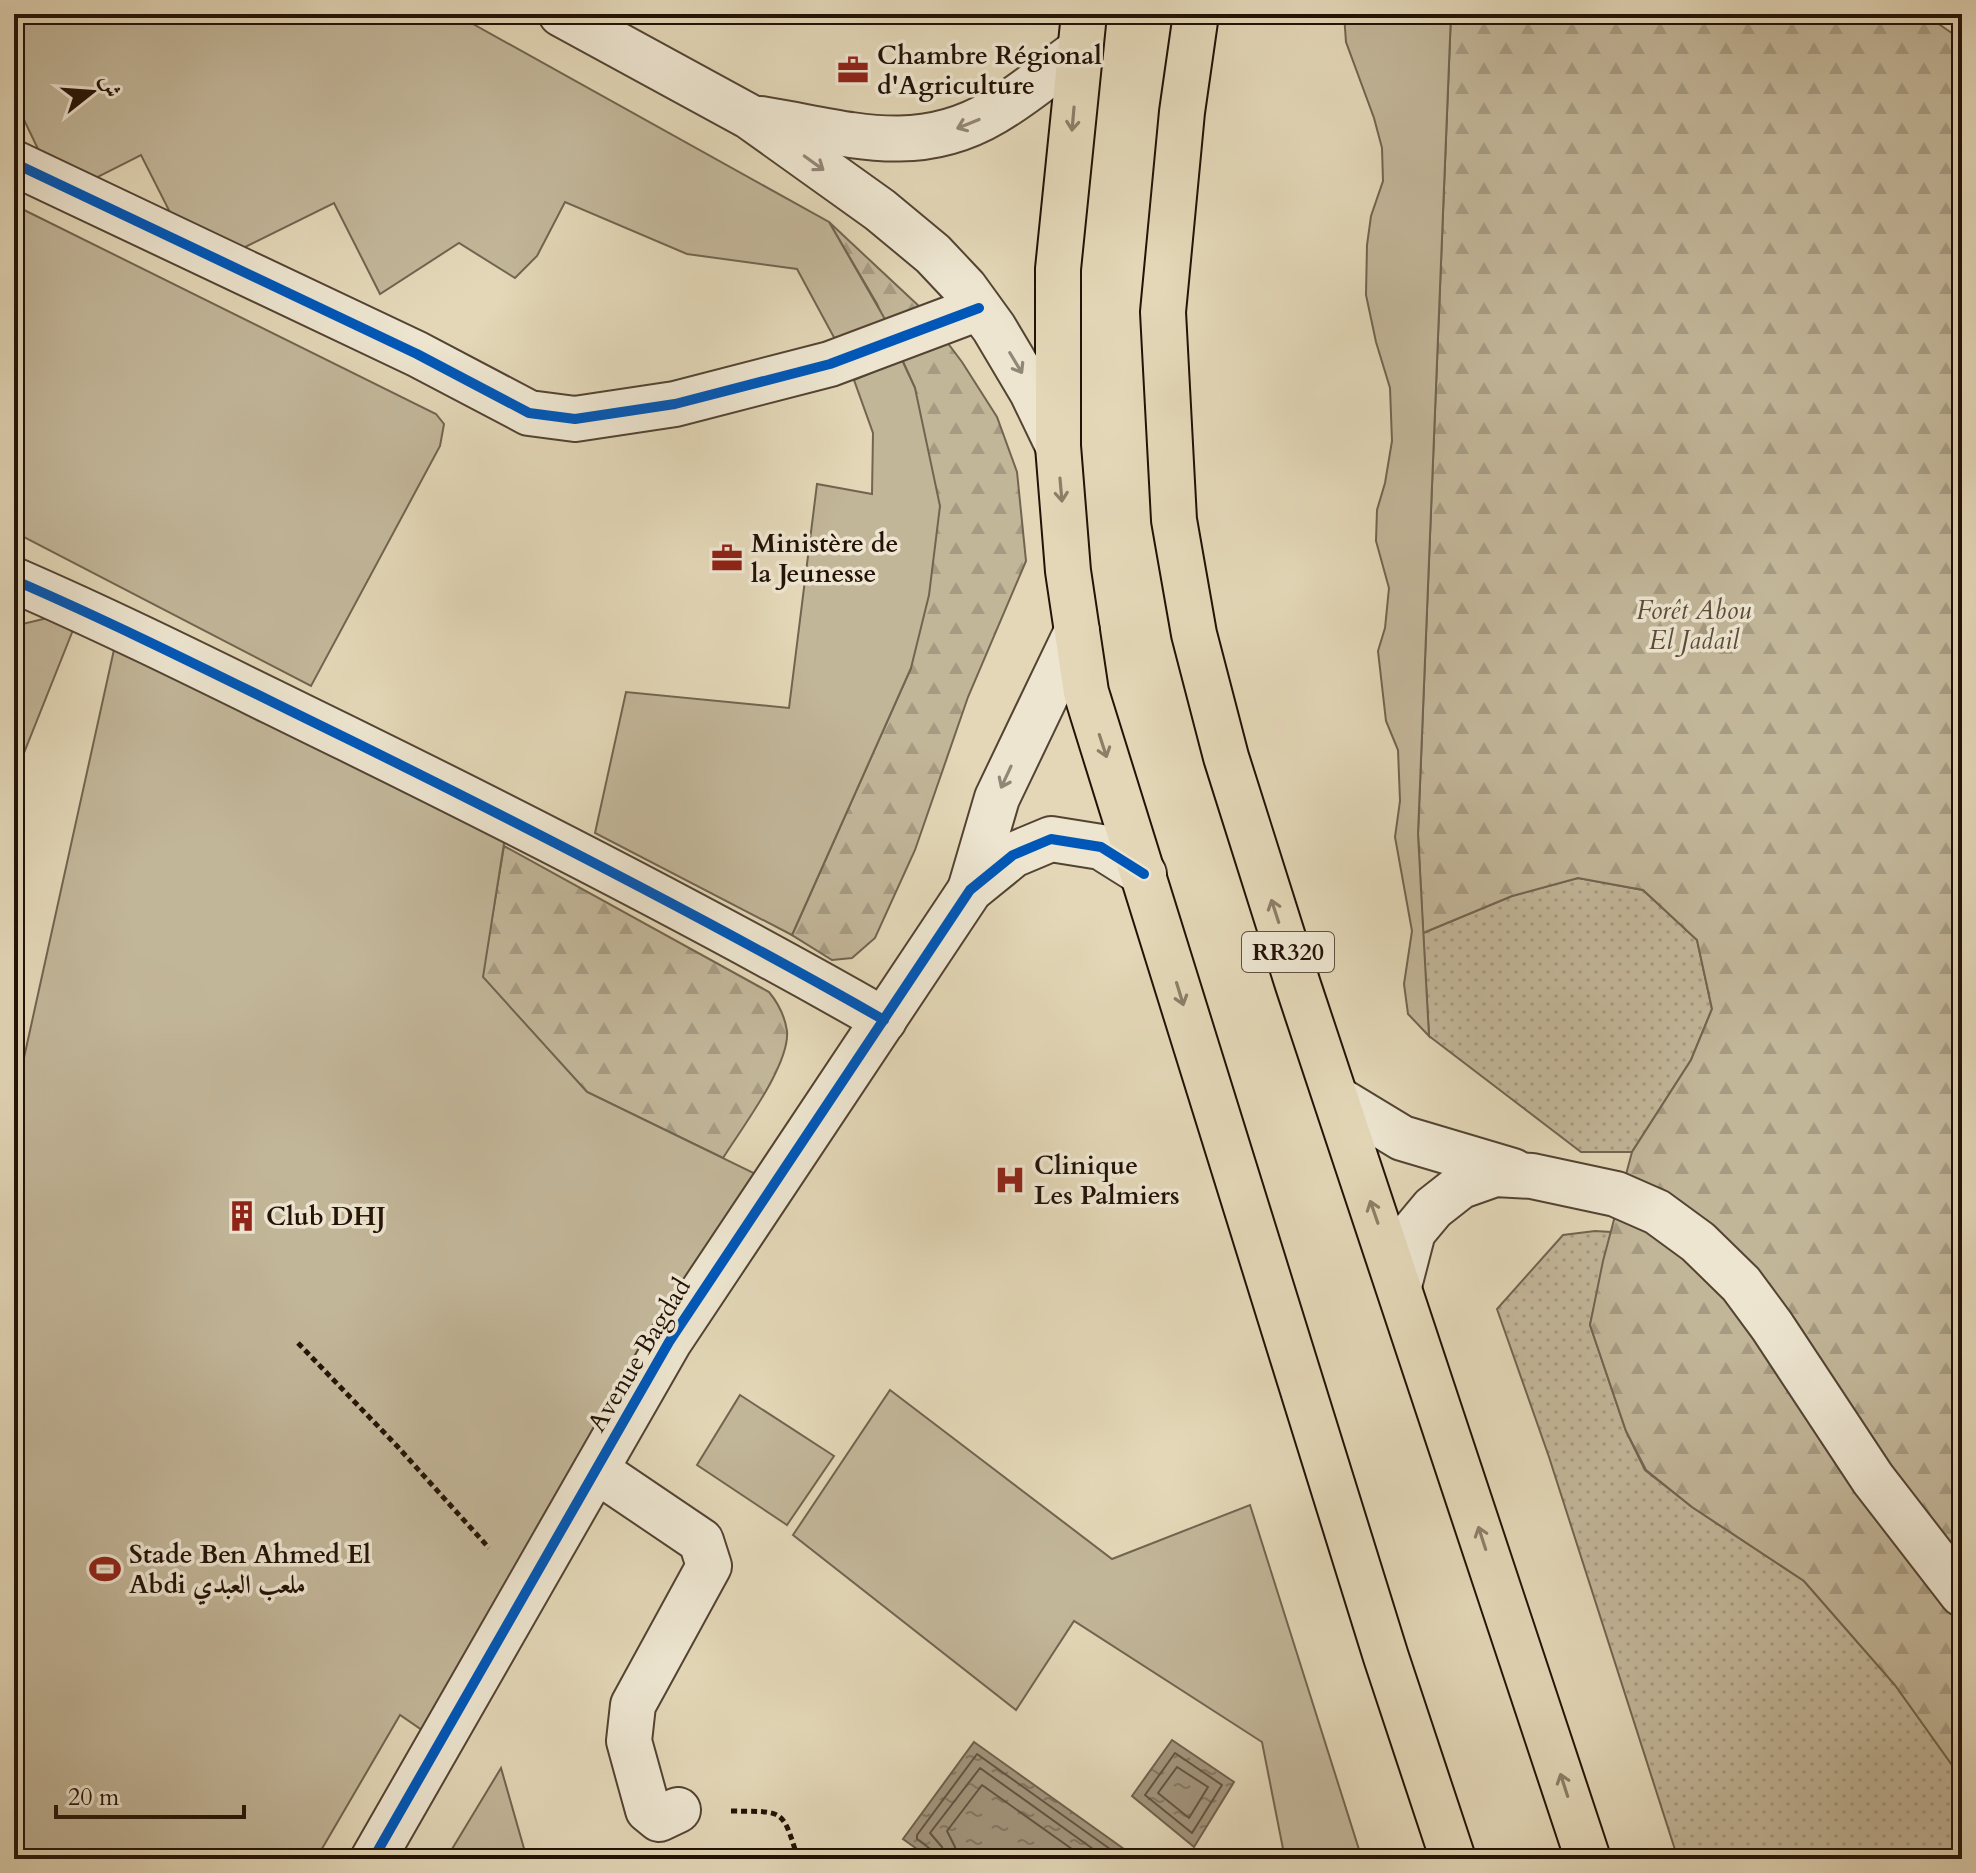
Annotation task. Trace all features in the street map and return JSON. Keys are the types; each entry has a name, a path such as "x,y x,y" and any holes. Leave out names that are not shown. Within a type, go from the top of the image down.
{"highway":[{"name":"RR320","path":"1196,14 1182,112 1163,312 1174,520 1194,634 1226,757 1588,1859"},
{"path":"1082,32 1058,269 1058,446 1068,571 1086,692 1368,1598 1453,1859"}],"street":[{"path":"561,14 750,117 880,210 933,254 979,308 1018,366 1058,446"},
{"path":"750,117 875,138 907,140 937,136 994,113 1082,32"},
{"path":"14,163 417,354 529,413 575,419 675,404 830,364 979,308"},
{"path":"14,580 119,627 508,818 782,962 884,1020"},
{"path":"970,890 997,798 1077,631"},
{"path":"970,890 1013,855 1051,839 1101,847 1144,874"},
{"name":"Avenue Bagdad","path":"373,1859 669,1342 970,890"},
{"path":"1336,1098 1402,1138 1532,1176 1616,1194 1657,1212 1698,1242 1741,1284 1873,1479 1962,1594"},
{"path":"1399,1286 1413,1232 1442,1200 1461,1186 1495,1174 1532,1176"},
{"path":"596,1470 701,1541 709,1566 633,1705 629,1741 648,1810 659,1819 678,1810"}],"path":[{"path":"298,1343 397,1446 527,1591"},
{"path":"678,1810 773,1812 787,1822 798,1859"}],"green space":[{"path":"14,14 455,14 829,222 886,321 837,343 797,269 687,254 565,202 537,256 515,278 459,243 380,294 334,203 229,255 182,236 141,155 78,187 49,172 14,99"},
{"path":"1344,14 1451,14 1418,834 1429,1036 1408,1014 1404,984 1412,931 1395,837 1400,801 1398,750 1386,721 1378,651 1385,628 1389,588 1376,541 1377,510 1392,441 1390,388 1366,295 1371,216 1383,181 1382,148 1346,42"},
{"name":"Forêt Abou El Jadail","path":"1451,14 1924,14 1962,40 1962,1779 1895,1685 1804,1581 1692,1507 1646,1470 1626,1431 1590,1325 1603,1261 1632,1152 1691,1060 1712,1009 1697,940 1643,890 1578,878 1512,896 1423,933 1418,834"},
{"path":"14,205 436,414 444,424 440,446 311,686 14,532"},
{"path":"829,222 922,309 962,362 997,417 1017,472 1026,561 968,697 915,850 875,938 852,958 832,960 792,935 911,668 915,388 877,304"},
{"path":"902,360 915,388 940,506 929,595 911,668 792,935 595,833 626,692 789,708 817,484 872,494 873,433 854,380"},
{"path":"81,610 14,778 14,626"},
{"path":"119,627 508,818 483,977 587,1092 764,1178 422,1730 400,1715 316,1859 14,1859 14,1103"},
{"path":"504,846 772,996 785,1021 786,1045 763,1096 723,1158 587,1092 482,977"},
{"path":"1578,878 1643,890 1697,940 1712,1009 1691,1060 1632,1152 1581,1152 1429,1036 1423,933 1512,896"},
{"path":"1611,1232 1590,1325 1626,1431 1645,1470 1692,1507 1804,1581 1895,1685 1962,1779 1962,1859 1678,1859 1549,1457 1497,1309 1563,1235"},
{"path":"890,1390 1112,1559 1250,1505 1362,1859 1285,1859 1262,1742 1074,1621 1016,1710 793,1535"},
{"path":"740,1395 834,1456 787,1525 697,1465"},
{"path":"501,1768 527,1859 446,1859"}],"water":[{"path":"1172,1740 1234,1782 1194,1847 1132,1796"},
{"path":"974,1742 1138,1859 931,1859 903,1839"}],"cycle path":[{"path":"14,163 417,354 529,413 575,419 675,404 830,364 979,308"},
{"path":"14,580 182,658 484,806 884,1020"},
{"path":"373,1859 669,1342 970,890 1013,855 1051,839 1101,847 1144,874"}],"place":[{"name":"Chambre Régional d'Agriculture","path":"853,70"},
{"name":"Ministère de la Jeunesse","path":"727,558"},
{"name":"Clinique Les Palmiers","path":"1010,1180"},
{"name":"Club DHJ","path":"242,1216"},
{"name":"Stade Ben Ahmed El Abdi ملعب العبدي","path":"105,1569"}]}
